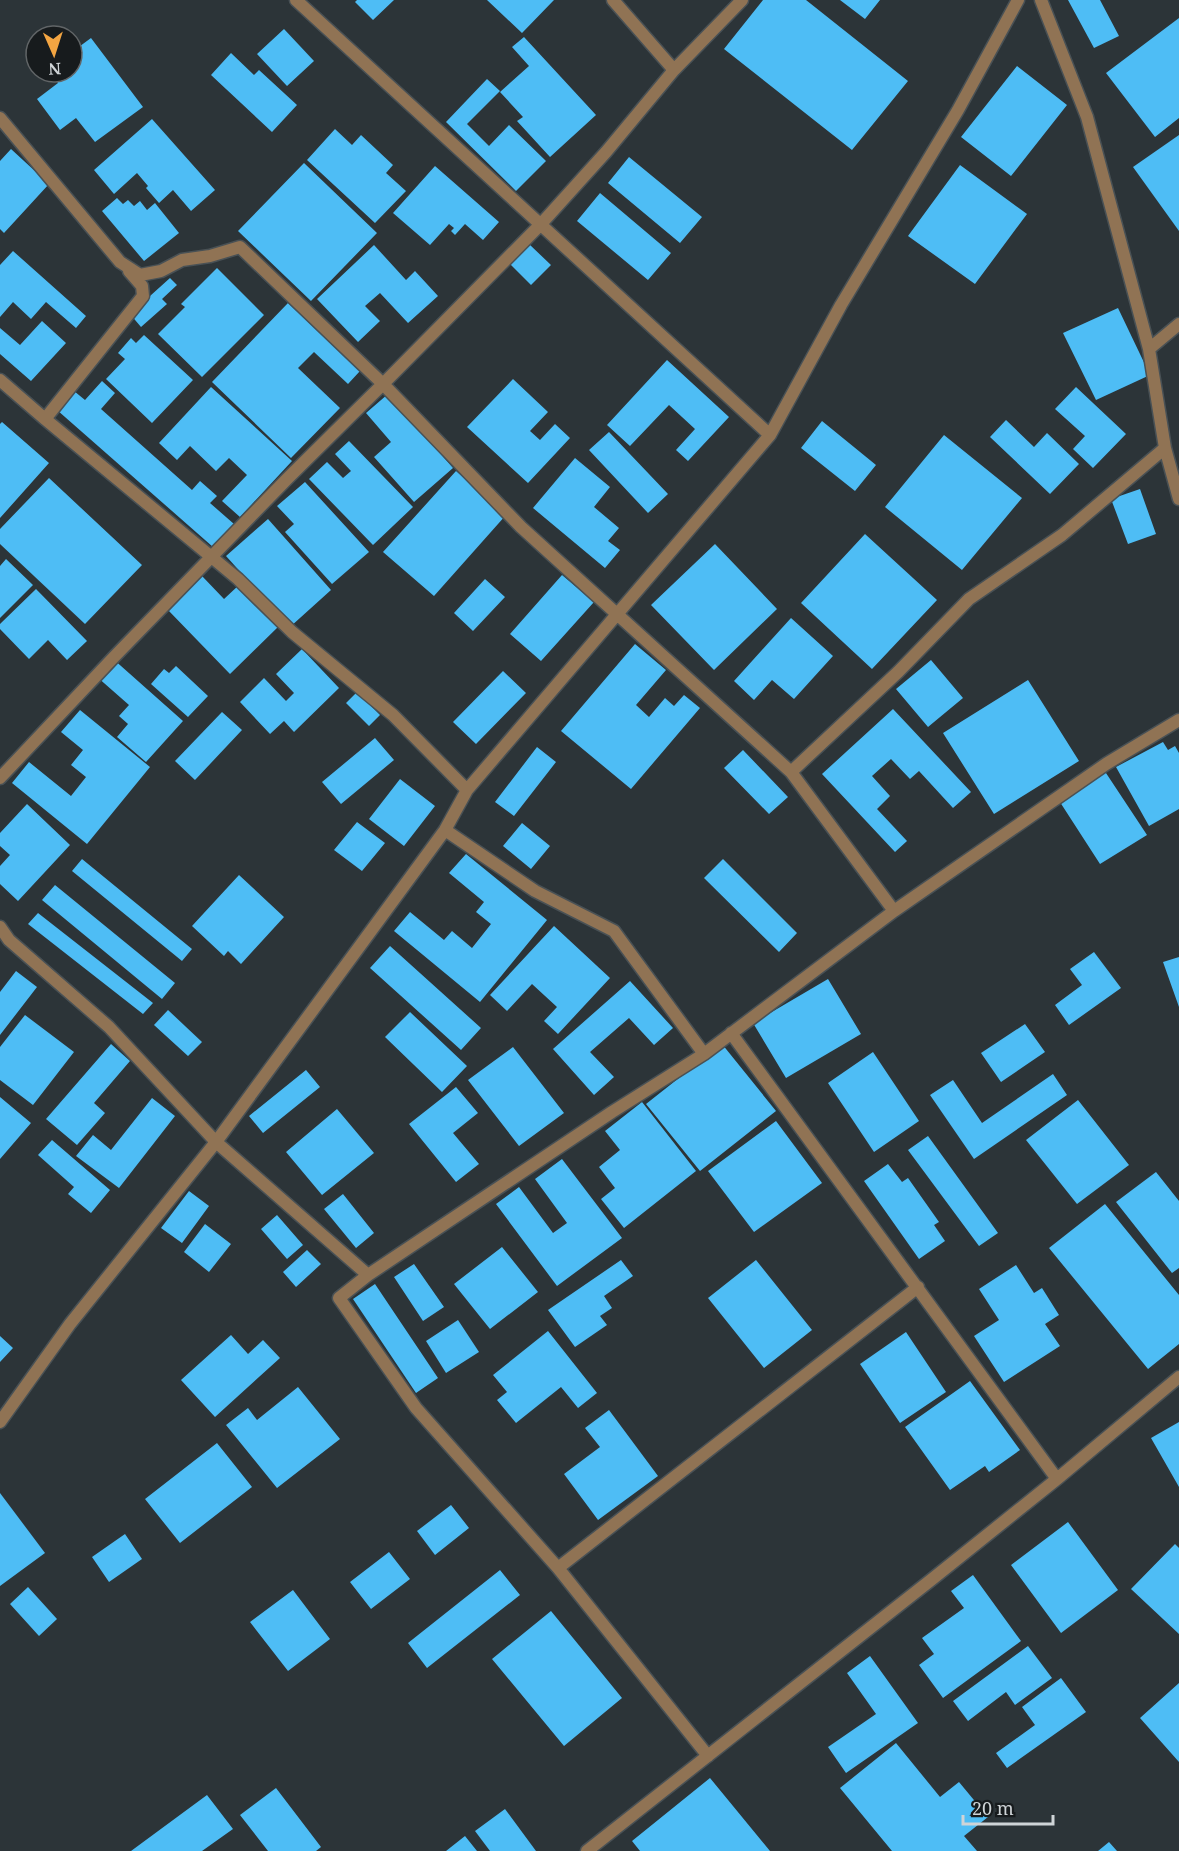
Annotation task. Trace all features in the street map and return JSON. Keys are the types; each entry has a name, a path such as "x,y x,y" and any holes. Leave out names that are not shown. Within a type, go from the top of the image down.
{"street":[{"path":"296,0 770,435"},
{"path":"613,0 674,70"},
{"path":"0,778 98,673 287,479 541,224 606,152 674,70 742,0"},
{"path":"0,1422 70,1324 216,1142 444,830 467,790 770,435 841,305 958,110 1018,0"},
{"path":"1041,0 1087,117 1149,349 1165,448 1179,499"},
{"path":"0,118 142,286 143,296 45,419"},
{"path":"120,262 140,274 161,271 182,260 210,256 240,247 383,384 521,527 791,772 894,910"},
{"path":"1149,349 1179,324"},
{"path":"0,380 213,557 292,632 393,715 467,790"},
{"path":"791,772 898,672 969,599 1062,535 1165,448"},
{"path":"708,1756 558,1568 416,1408 339,1298 368,1275 612,1112 704,1054 834,958 894,910 1106,764 1179,720"},
{"path":"444,830 535,891 614,931 704,1054"},
{"path":"0,927 9,940 109,1027 216,1142 368,1275"},
{"path":"731,1033 1057,1479"},
{"path":"558,1568 918,1287"},
{"path":"587,1851 1057,1479 1179,1377"}],"building":[{"path":"357,0 394,0 373,20 355,2"},
{"path":"487,0 554,0 522,33"},
{"path":"763,0 806,0 908,81 852,150 724,49"},
{"path":"840,0 880,0 865,19"},
{"path":"1068,0 1100,0 1119,36 1094,48"},
{"path":"1179,18 1179,118 1155,137 1106,73"},
{"path":"284,29 314,61 287,86 257,54"},
{"path":"524,37 596,115 550,157 517,121 523,117 500,92 529,66 512,47"},
{"path":"91,38 143,107 95,142 76,118 60,130 37,99 57,84 84,84 84,43"},
{"path":"231,53 254,75 259,70 297,105 272,132 211,75"},
{"path":"1017,66 1067,105 1011,176 961,137"},
{"path":"487,79 500,91 467,124 489,146 509,125 546,161 516,191 446,122"},
{"path":"152,119 215,190 191,211 173,190 159,203 137,173 114,194 94,170"},
{"path":"335,129 352,145 361,135 393,165 386,173 406,191 375,223 307,160"},
{"path":"1179,135 1179,231 1133,167"},
{"path":"11,149 49,184 4,233 0,229 0,161"},
{"path":"629,157 702,217 680,243 608,183"},
{"path":"304,163 377,233 311,301 238,231"},
{"path":"960,165 1027,214 975,284 908,236"},
{"path":"435,166 499,222 483,240 465,224 455,235 451,231 454,228 449,224 430,245 393,213"},
{"path":"600,193 671,253 648,280 577,221"},
{"path":"117,198 123,204 128,200 134,206 140,201 147,210 155,203 179,233 144,261 102,211"},
{"path":"529,244 551,265 531,285 509,263"},
{"path":"374,245 406,280 415,271 438,296 408,323 380,293 365,306 380,321 358,342 317,299"},
{"path":"13,251 86,316 76,328 46,302 31,319 13,302 0,317 0,265"},
{"path":"217,268 264,315 202,377 158,334 185,307 181,304"},
{"path":"170,278 177,285 162,299 167,304 141,327 130,314"},
{"path":"288,303 360,371 348,384 314,352 298,368 340,408 291,458 212,382"},
{"path":"1118,308 1150,375 1096,400 1063,333"},
{"path":"42,321 66,343 31,381 0,354 0,328 20,345"},
{"path":"144,335 193,380 152,423 106,379 125,359 118,353 131,338 136,343"},
{"path":"667,360 729,417 688,461 676,450 695,429 669,405 630,446 607,425"},
{"path":"513,379 548,412 530,431 540,440 555,424 570,438 528,483 467,427"},
{"path":"102,381 115,393 101,409 192,490 200,481 217,496 210,503 234,524 213,547 57,410 74,391 85,400"},
{"path":"211,387 292,461 240,517 222,501 247,475 229,458 216,471 190,446 177,460 159,443"},
{"path":"1076,387 1126,434 1093,468 1073,449 1085,436 1055,409"},
{"path":"388,394 453,468 414,502 374,457 391,442 366,413"},
{"path":"1006,420 1034,447 1047,433 1079,464 1050,494 990,437"},
{"path":"822,421 876,465 855,491 801,448"},
{"path":"2,422 49,463 0,518 0,424"},
{"path":"609,432 668,494 648,513 589,450"},
{"path":"944,435 1022,498 962,570 885,507"},
{"path":"349,441 413,507 373,545 309,479 327,462 343,478 351,471 335,454"},
{"path":"575,458 610,487 594,507 619,528 608,541 620,550 605,568 533,508"},
{"path":"456,471 506,515 434,596 383,552"},
{"path":"49,478 142,565 85,624 0,544 0,529"},
{"path":"305,482 369,552 332,584 285,532 294,524 277,506"},
{"path":"1140,489 1156,534 1128,544 1111,499"},
{"path":"268,519 331,590 290,627 226,556"},
{"path":"865,534 937,600 872,669 801,603"},
{"path":"715,544 777,609 714,670 651,605"},
{"path":"6,559 33,585 0,618 0,566"},
{"path":"562,575 594,602 541,661 510,634"},
{"path":"202,576 224,599 239,585 279,626 230,674 167,609"},
{"path":"485,579 505,597 473,631 454,613"},
{"path":"36,589 87,641 67,660 48,640 29,659 0,629 0,624"},
{"path":"791,618 833,656 794,699 772,680 754,700 734,681"},
{"path":"635,644 666,670 636,705 649,717 665,698 674,706 684,695 700,708 631,789 561,731"},
{"path":"302,649 339,688 294,732 284,721 270,734 240,702 264,678 286,701 294,693 276,674"},
{"path":"112,658 183,721 146,762 117,737 128,724 119,716 129,705 96,676"},
{"path":"931,660 963,698 928,727 896,689"},
{"path":"176,666 208,696 188,717 151,684 164,669 169,673"},
{"path":"503,671 526,693 476,744 453,722"},
{"path":"1028,680 1079,761 994,814 943,733"},
{"path":"357,692 380,715 369,726 346,703"},
{"path":"893,709 971,792 953,808 919,771 910,779 891,759 872,776 890,796 877,809 907,841 895,852 822,774"},
{"path":"80,710 150,767 87,844 12,783 29,762 71,796 86,777 71,765 83,750 61,732"},
{"path":"222,712 242,730 195,780 175,761"},
{"path":"375,738 394,760 341,804 322,782"},
{"path":"1163,742 1168,750 1175,746 1179,753 1179,809 1149,826 1116,767"},
{"path":"537,747 556,762 514,816 495,802"},
{"path":"743,750 788,797 769,814 724,768"},
{"path":"1104,770 1147,835 1100,864 1058,799"},
{"path":"400,779 435,806 404,846 369,819"},
{"path":"27,804 70,845 18,901 0,884 0,866 10,855 0,846 0,833"},
{"path":"357,822 385,843 362,871 334,850"},
{"path":"522,823 550,846 531,869 503,846"},
{"path":"466,854 547,920 480,1002 394,931 410,912 444,940 452,931 472,948 491,924 476,912 484,902 449,873"},
{"path":"82,859 192,949 182,961 72,871"},
{"path":"723,859 797,933 779,952 704,878"},
{"path":"239,875 284,917 241,964 228,951 224,956 192,926"},
{"path":"55,885 175,983 162,999 42,900"},
{"path":"38,913 153,1003 143,1014 28,924"},
{"path":"554,926 610,978 558,1034 544,1021 557,1007 532,984 507,1011 490,995"},
{"path":"390,946 481,1028 461,1050 370,968"},
{"path":"1094,952 1121,988 1069,1025 1055,1005 1082,985 1070,969"},
{"path":"1179,957 1179,1007 1163,962"},
{"path":"16,971 37,987 0,1035 0,992"},
{"path":"828,979 861,1034 786,1078 753,1023"},
{"path":"630,981 673,1028 654,1045 629,1018 590,1052 614,1077 594,1095 553,1049"},
{"path":"168,1010 202,1042 188,1056 154,1025"},
{"path":"410,1012 467,1066 442,1092 385,1037"},
{"path":"25,1015 74,1052 33,1105 0,1080 0,1047"},
{"path":"1025,1024 1045,1052 1001,1082 981,1053"},
{"path":"111,1044 130,1061 94,1103 105,1113 77,1145 46,1119"},
{"path":"722,1044 776,1111 700,1171 646,1104"},
{"path":"513,1047 564,1113 519,1146 468,1080"},
{"path":"873,1052 919,1121 874,1152 828,1083"},
{"path":"306,1070 320,1087 263,1133 249,1116"},
{"path":"1053,1074 1067,1095 974,1159 930,1095 953,1080 982,1123"},
{"path":"456,1087 478,1113 453,1133 479,1164 456,1182 409,1124"},
{"path":"0,1097 31,1123 0,1159"},
{"path":"152,1098 175,1116 119,1188 76,1156 93,1135 111,1150"},
{"path":"1078,1100 1129,1165 1077,1204 1026,1140"},
{"path":"642,1102 696,1171 624,1228 601,1199 615,1188 599,1167 620,1150 605,1131"},
{"path":"337,1109 374,1153 322,1195 286,1152"},
{"path":"776,1121 822,1183 754,1232 708,1171"},
{"path":"928,1136 998,1233 979,1246 908,1150"},
{"path":"52,1140 110,1190 91,1213 68,1194 74,1187 38,1155"},
{"path":"562,1159 622,1238 557,1286 496,1204 519,1187 553,1233 567,1223 535,1179"},
{"path":"888,1164 902,1182 908,1178 939,1222 934,1225 945,1241 919,1259 864,1181"},
{"path":"1156,1172 1179,1201 1179,1268 1172,1273 1116,1202"},
{"path":"189,1191 209,1206 182,1243 161,1228"},
{"path":"343,1194 374,1233 356,1248 324,1209"},
{"path":"1105,1204 1179,1295 1179,1344 1148,1369 1049,1248"},
{"path":"277,1215 303,1245 287,1259 261,1229"},
{"path":"205,1224 231,1244 209,1272 184,1252"},
{"path":"502,1247 538,1292 490,1329 454,1284"},
{"path":"307,1250 321,1264 296,1287 283,1272"},
{"path":"621,1260 633,1276 604,1296 612,1308 600,1316 607,1325 575,1347 548,1310"},
{"path":"756,1260 812,1330 764,1368 708,1298"},
{"path":"414,1264 444,1307 423,1321 394,1277"},
{"path":"1016,1265 1034,1293 1042,1288 1059,1315 1045,1324 1060,1346 1004,1382 974,1336 999,1320 979,1289"},
{"path":"375,1284 438,1378 416,1393 353,1299"},
{"path":"458,1320 479,1352 446,1373 426,1341"},
{"path":"548,1331 597,1393 578,1408 561,1387 516,1423 497,1400 507,1392 493,1375"},
{"path":"906,1332 946,1392 900,1423 860,1364"},
{"path":"231,1335 248,1354 263,1340 280,1358 215,1417 181,1380"},
{"path":"0,1336 13,1348 0,1362"},
{"path":"970,1381 1020,1450 989,1472 985,1466 950,1490 905,1427"},
{"path":"298,1387 340,1439 277,1488 226,1425 248,1408 257,1420"},
{"path":"609,1410 658,1476 598,1520 564,1474 600,1447 585,1428"},
{"path":"1179,1422 1179,1487 1151,1438"},
{"path":"217,1443 252,1487 180,1543 145,1499"},
{"path":"0,1493 45,1553 0,1586"},
{"path":"451,1505 469,1528 435,1555 417,1531"},
{"path":"1068,1522 1118,1590 1061,1633 1011,1565"},
{"path":"125,1534 142,1559 109,1582 92,1557"},
{"path":"1175,1544 1179,1548 1179,1634 1131,1589"},
{"path":"389,1552 410,1579 371,1609 350,1582"},
{"path":"500,1570 520,1595 427,1668 408,1643"},
{"path":"973,1575 1021,1641 943,1698 919,1665 934,1654 922,1638 964,1608 951,1591"},
{"path":"28,1587 57,1619 39,1636 10,1604"},
{"path":"293,1590 330,1639 288,1671 250,1622"},
{"path":"551,1611 622,1698 564,1746 492,1659"},
{"path":"1028,1646 1052,1678 1015,1705 1006,1692 968,1721 953,1701"},
{"path":"870,1656 918,1723 846,1773 828,1747 876,1714 847,1673"},
{"path":"1061,1678 1086,1712 1007,1768 996,1753 1035,1725 1022,1707"},
{"path":"1179,1683 1179,1762 1140,1718"},
{"path":"896,1743 940,1797 959,1782 988,1817 964,1836 977,1851 892,1851 840,1788"},
{"path":"710,1778 770,1851 640,1851 632,1841"},
{"path":"276,1788 321,1847 316,1851 268,1851 240,1815"},
{"path":"207,1795 233,1829 202,1851 131,1851"},
{"path":"505,1809 536,1851 490,1851 475,1831"},
{"path":"465,1836 477,1851 446,1851"},
{"path":"1109,1842 1117,1851 1098,1851"}]}
